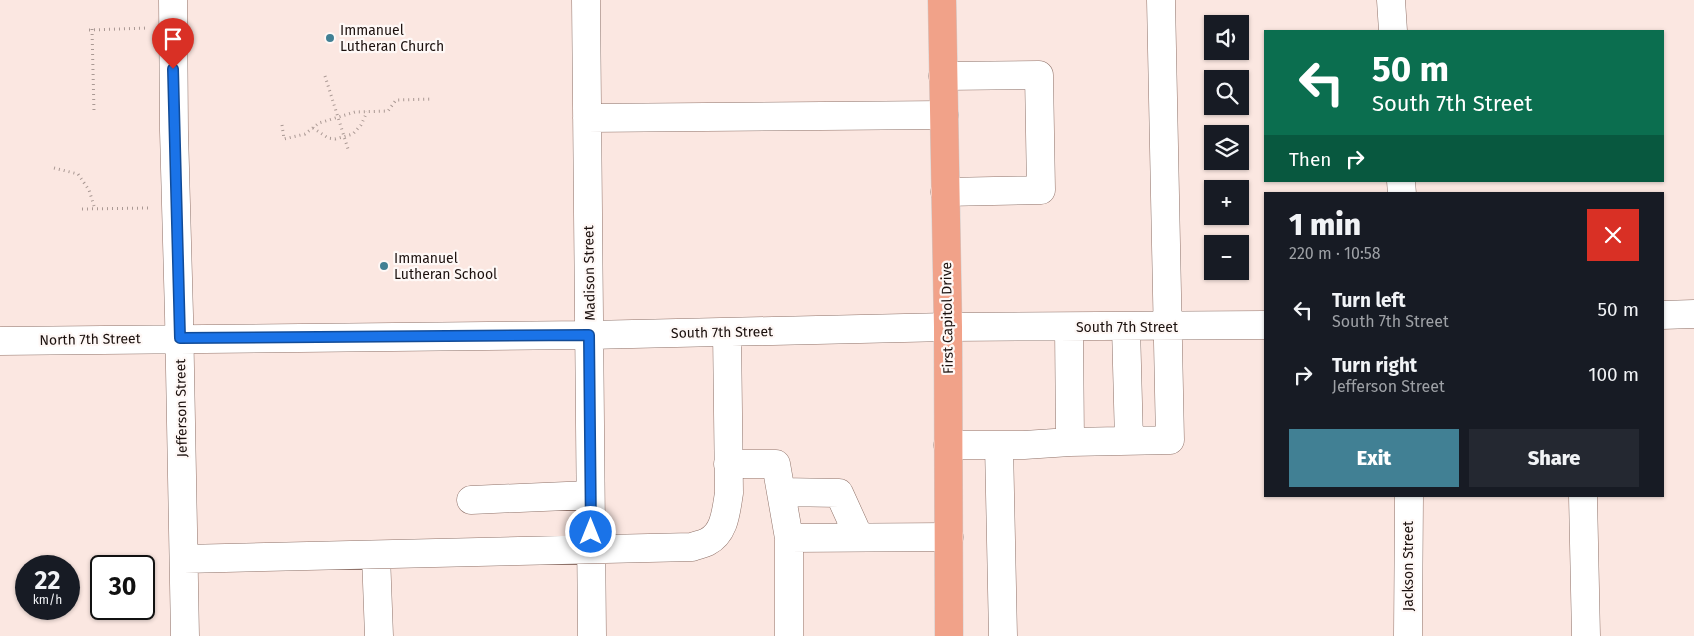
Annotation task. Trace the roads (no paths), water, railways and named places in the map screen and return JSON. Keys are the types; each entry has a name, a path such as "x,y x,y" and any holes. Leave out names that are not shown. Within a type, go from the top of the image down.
{"main road":[{"name":"First Capitol Drive","path":"942,0 948,327 949,636"}],"street":[{"name":"Jefferson Street","path":"173,0 185,636"},
{"name":"Madison Street","path":"586,0 592,636"},
{"path":"948,445 1170,440 1161,0"},
{"path":"1391,0 1393,30"},
{"path":"943,76 1039,75 1041,181 1041,190 945,192"},
{"path":"587,118 944,115"},
{"path":"1664,315 1694,314"},
{"name":"South 7th Street","path":"180,338 589,335 948,327 1264,325"},
{"path":"1068,327 1070,442"},
{"path":"1126,327 1129,441"},
{"path":"184,559 692,547 708,542 717,534 726,518 729,493 727,332"},
{"name":"North 7th Street","path":"0,341 180,338"},
{"path":"999,445 1003,636"},
{"path":"728,464 776,464 789,538 789,636"},
{"path":"781,492 839,493 859,537"},
{"path":"471,500 590,495"},
{"name":"Jackson Street","path":"1408,497 1408,636"},
{"path":"1583,497 1586,636"},
{"path":"789,538 949,537"},
{"path":"376,555 379,636"}],"place":[{"name":"Immanuel Lutheran Church","path":"330,38"},
{"name":"Immanuel Lutheran School","path":"384,266"}]}
